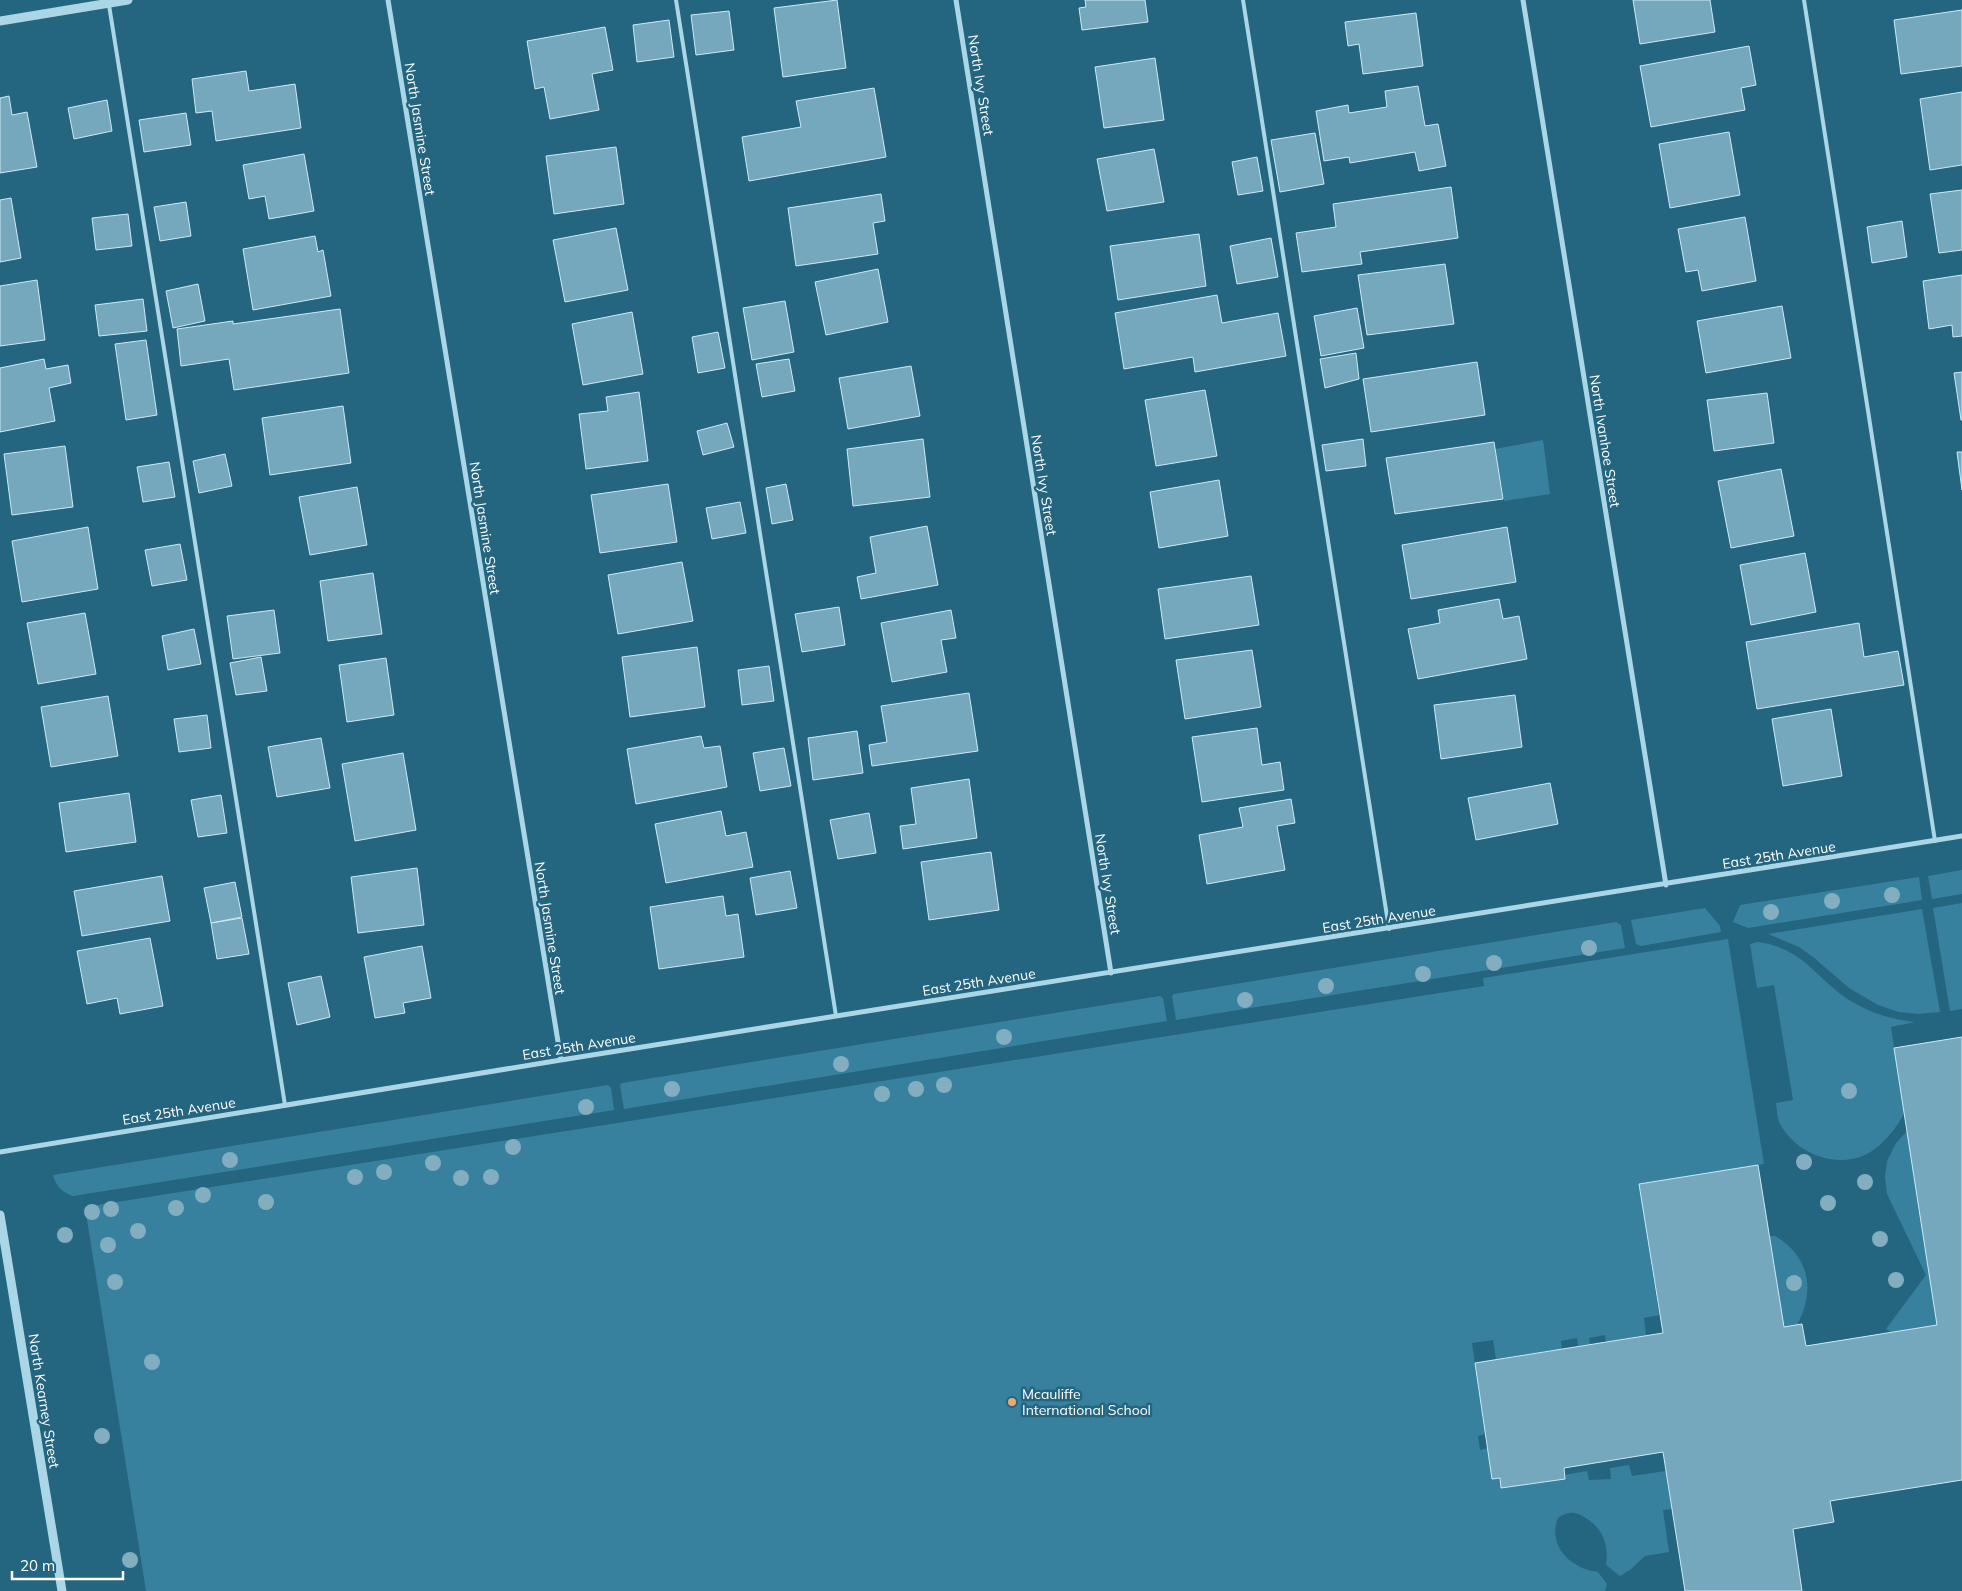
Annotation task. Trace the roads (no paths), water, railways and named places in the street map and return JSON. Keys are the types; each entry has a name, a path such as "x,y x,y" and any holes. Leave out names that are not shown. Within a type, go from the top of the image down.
{"street":[{"path":"0,21 128,0"},
{"name":"North Jasmine Street","path":"388,0 561,1060"},
{"name":"North Ivy Street","path":"956,0 1111,973"},
{"name":"North Ivanhoe Street","path":"1523,0 1666,885"},
{"name":"East 25th Avenue","path":"0,1152 561,1060 1666,885 1962,836"},
{"name":"North Kearney Street","path":"0,1215 62,1591"}],"lane":[{"path":"676,0 836,1016"},
{"path":"1243,0 1388,929"},
{"path":"1804,0 1935,841"},
{"path":"108,2 285,1105"}],"place":[{"name":"Mcauliffe International School","path":"1012,1402"}]}
